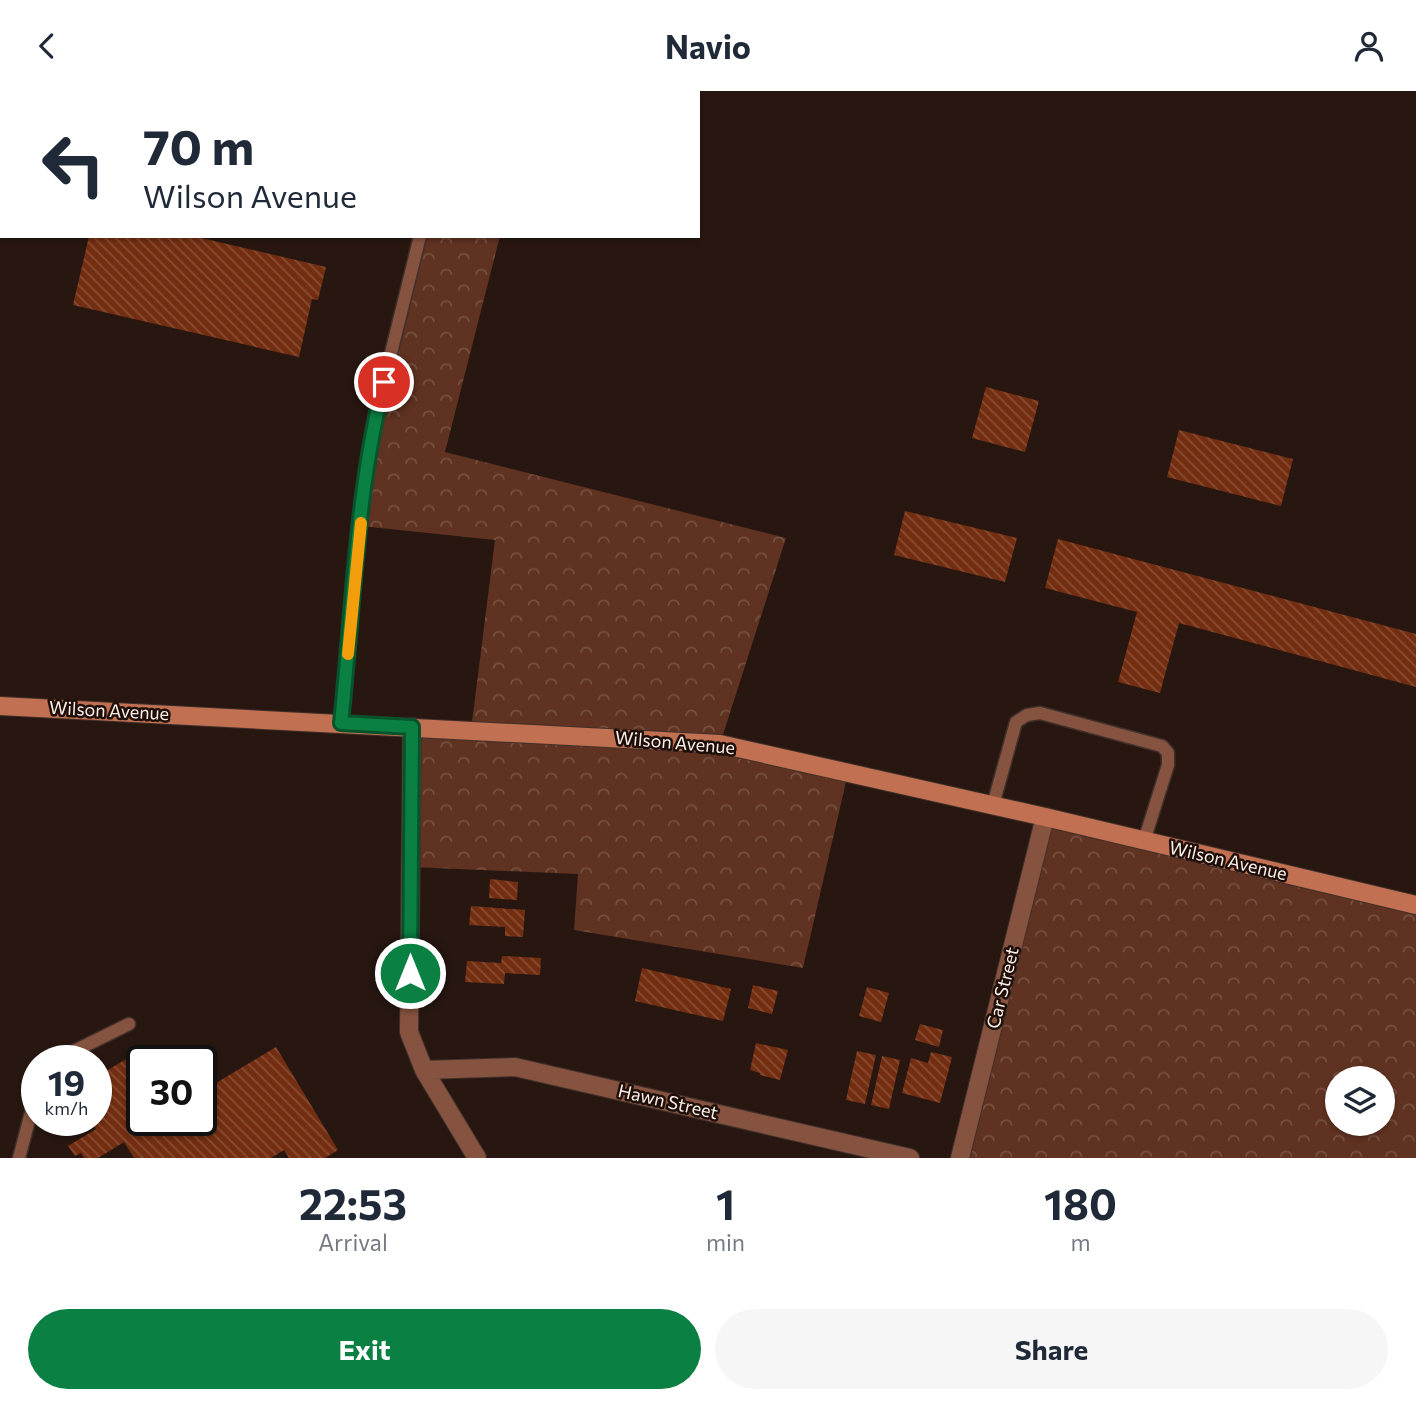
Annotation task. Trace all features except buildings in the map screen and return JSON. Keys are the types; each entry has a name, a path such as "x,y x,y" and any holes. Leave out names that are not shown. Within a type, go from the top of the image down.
{"main road":[{"name":"Wilson Avenue","path":"0,706 720,744 1045,817 1416,905"}],"street":[{"path":"412,727 410,1032 424,1070 477,1158"},
{"name":"Car Street","path":"960,1158 1045,817"},
{"name":"Hawn Street","path":"424,1070 515,1067 910,1158"}],"lane":[{"path":"341,723 356,560 372,430 420,238"},
{"path":"993,805 1016,722 1027,715 1040,713 1162,746 1168,753 1168,765 1144,841"},
{"path":"86,1045 129,1024"},
{"path":"19,1158 25,1136"}],"green space":[{"path":"420,238 499,238 445,452 786,538 720,744 848,773 803,968 574,930 578,874 411,867 412,727 471,730 495,540 361,526 372,430"},
{"path":"1045,817 1416,905 1416,1158 960,1158"}],"slow traffic":[{"path":"348,654 361,523"}],"route":[{"path":"384,382 372,430 356,560 341,723 412,727 410,973"}]}
